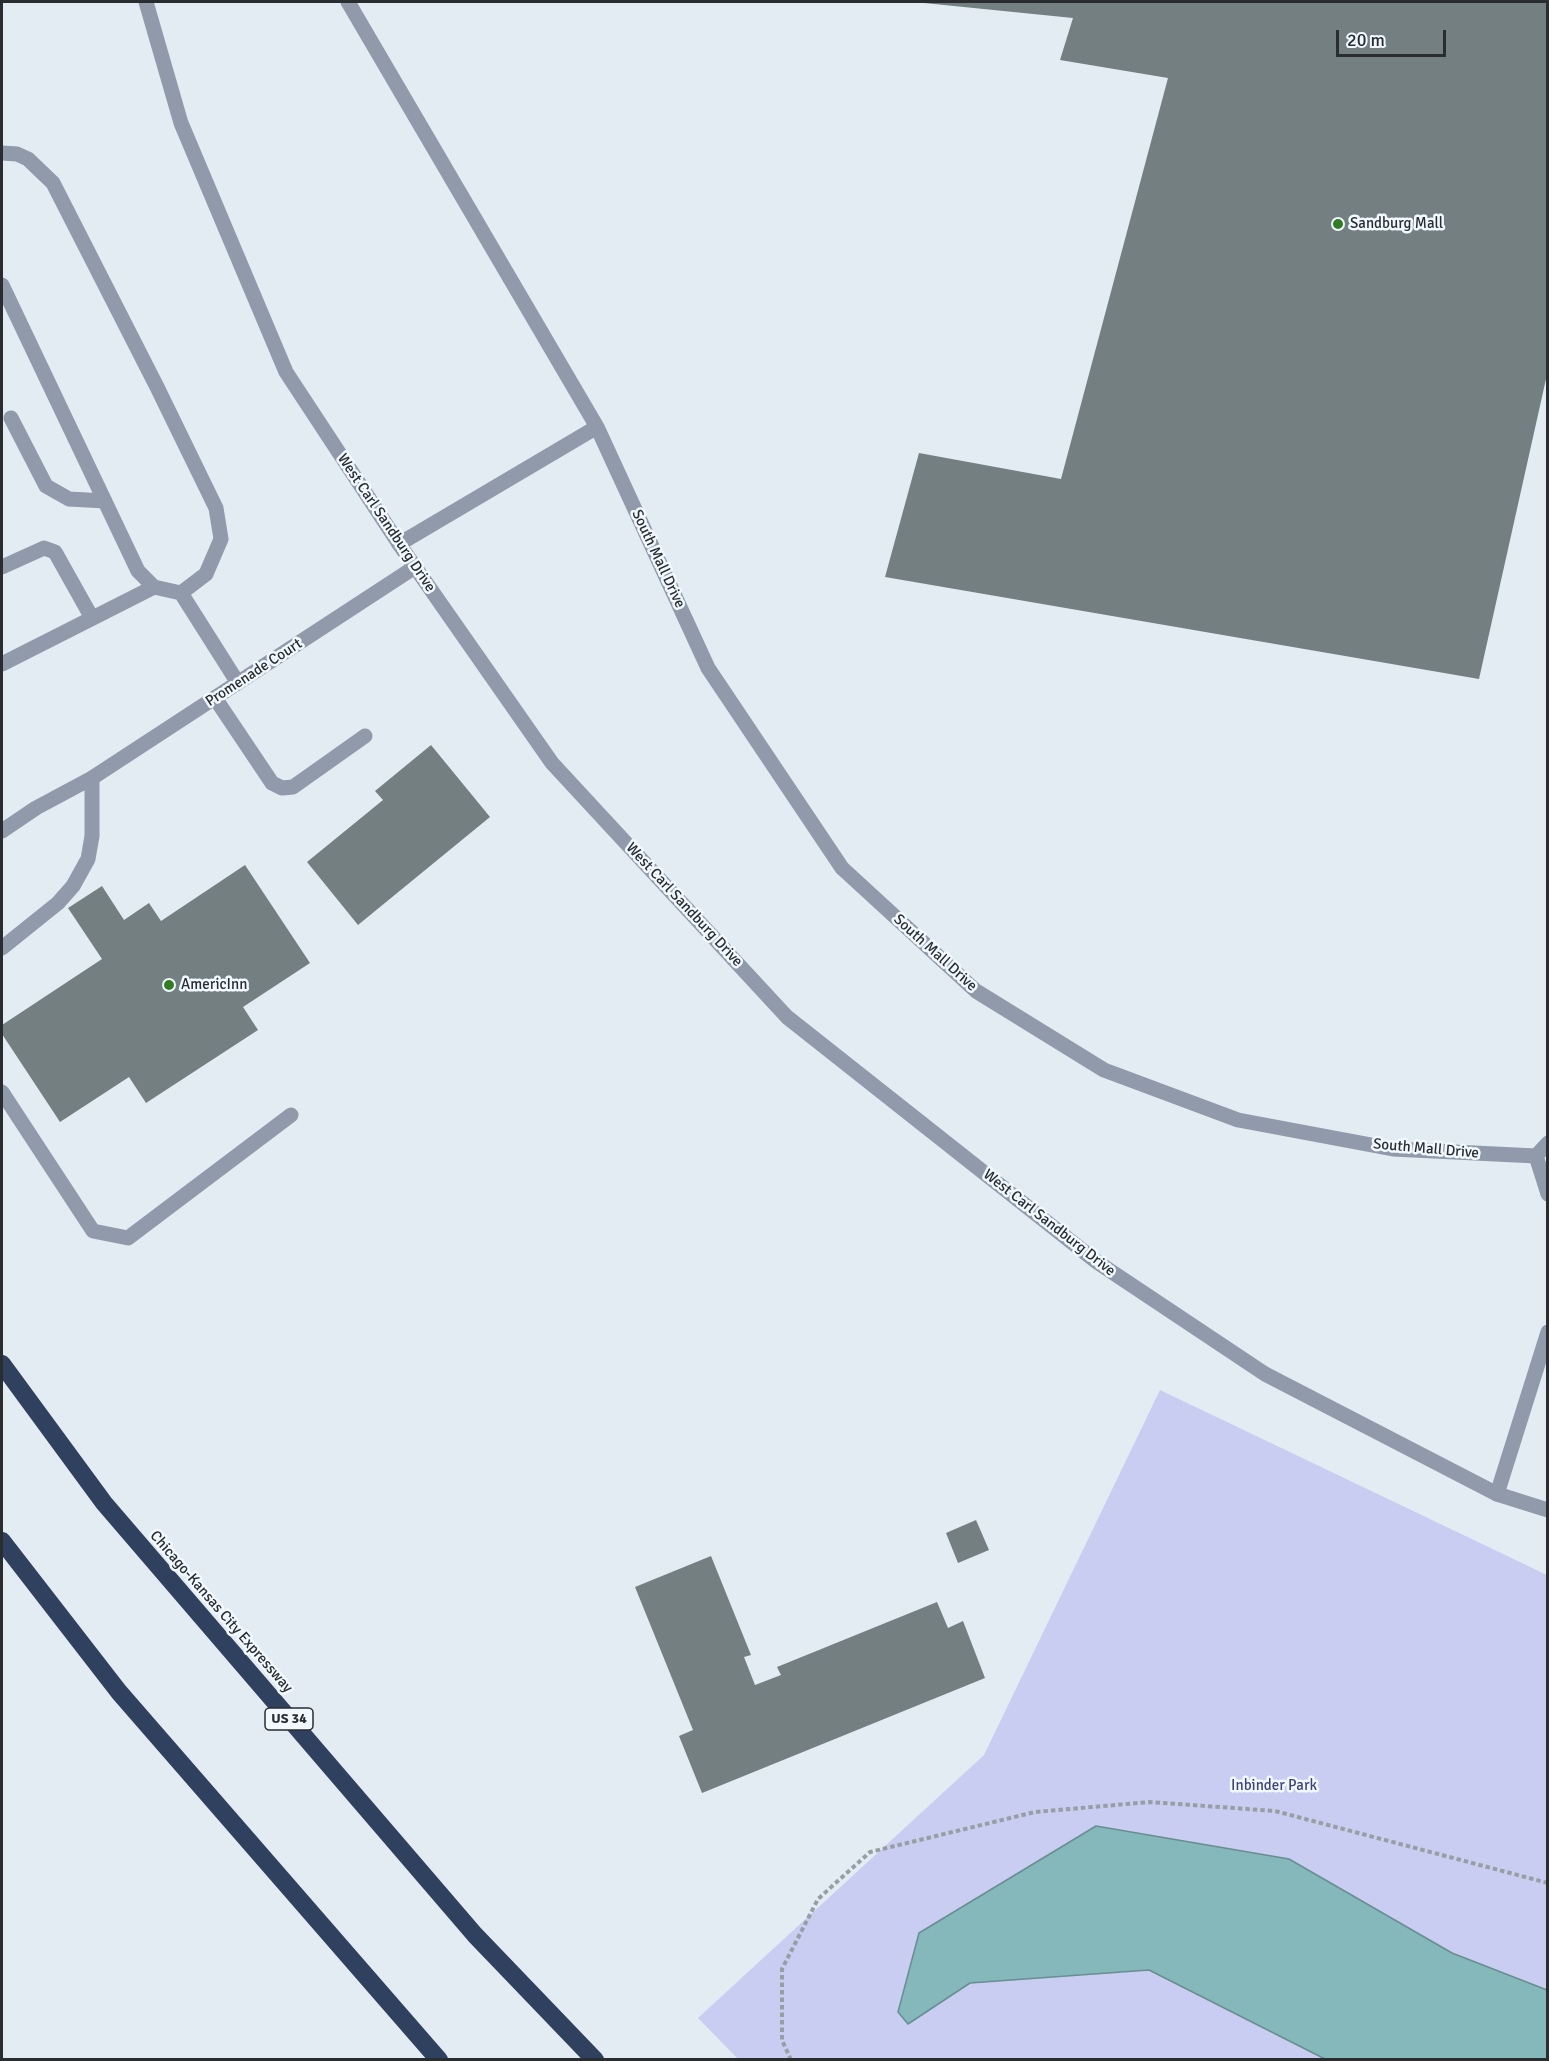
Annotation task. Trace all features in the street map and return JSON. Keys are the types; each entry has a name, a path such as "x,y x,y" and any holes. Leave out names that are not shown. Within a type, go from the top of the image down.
{"highway":[{"name":"Chicago-Kansas City Expressway","path":"2,1364 111,1512 475,1935 595,2060"},
{"path":"2,1541 119,1692 439,2060"}],"street":[{"name":"West Carl Sandburg Drive","path":"146,2 182,123 286,372 399,544 552,763 787,1017 1097,1262 1264,1374 1497,1494 1548,1510"},
{"name":"South Mall Drive","path":"348,2 597,428 708,668 842,868 976,991 1104,1070 1238,1120 1393,1149 1536,1156"},
{"path":"2,153 16,154 28,159 53,183 158,387 216,508 221,539 206,574 182,593"},
{"path":"2,285 138,571 154,586 182,593 238,682"},
{"path":"10,418 46,486 69,499 105,501"},
{"path":"399,544 597,428"},
{"path":"2,567 44,548 55,552 92,618"},
{"name":"Promenade Court","path":"2,831 36,808 92,778 415,567"},
{"path":"2,664 154,586"},
{"path":"215,698 272,783 282,788 293,787 365,736"},
{"path":"2,948 58,903 73,886 88,858 92,836 92,778"},
{"path":"2,1092 93,1231 128,1238 291,1115"},
{"path":"1548,1143 1536,1156 1548,1194"},
{"path":"1497,1494 1548,1332"}],"path":[{"path":"791,2060 782,2040 782,1969 818,1899 870,1852 1035,1812 1150,1802 1275,1811 1548,1883"}],"green space":[{"name":"Inbinder Park","path":"1160,1390 1547,1575 1547,2059 739,2060 698,2018 984,1755"}],"shaded area":[{"path":"1096,1826 1289,1859 1452,1953 1547,1990 1547,2059 1325,2059 1149,1970 970,1983 908,2024 898,2012 919,1933"}],"building":[{"name":"Sandburg Mall","path":"924,2 1548,2 1548,370 1479,679 885,577 919,453 1061,479 1168,78 1060,60 1073,18"},
{"path":"431,745 490,817 358,925 307,862 383,800 375,791"},
{"name":"AmericInn","path":"245,865 310,963 243,1007 258,1030 146,1103 129,1077 60,1122 2,1034 2,1025 102,959 68,908 102,886 124,920 149,903 161,921"},
{"path":"976,1520 989,1550 958,1563 946,1533"},
{"path":"711,1556 751,1655 744,1657 755,1685 781,1675 777,1667 937,1602 948,1628 963,1621 985,1678 702,1793 679,1736 693,1730 635,1587"}],"place":[{"name":"Sandburg Mall","path":"1338,224"},
{"name":"AmericInn","path":"169,985"}]}
